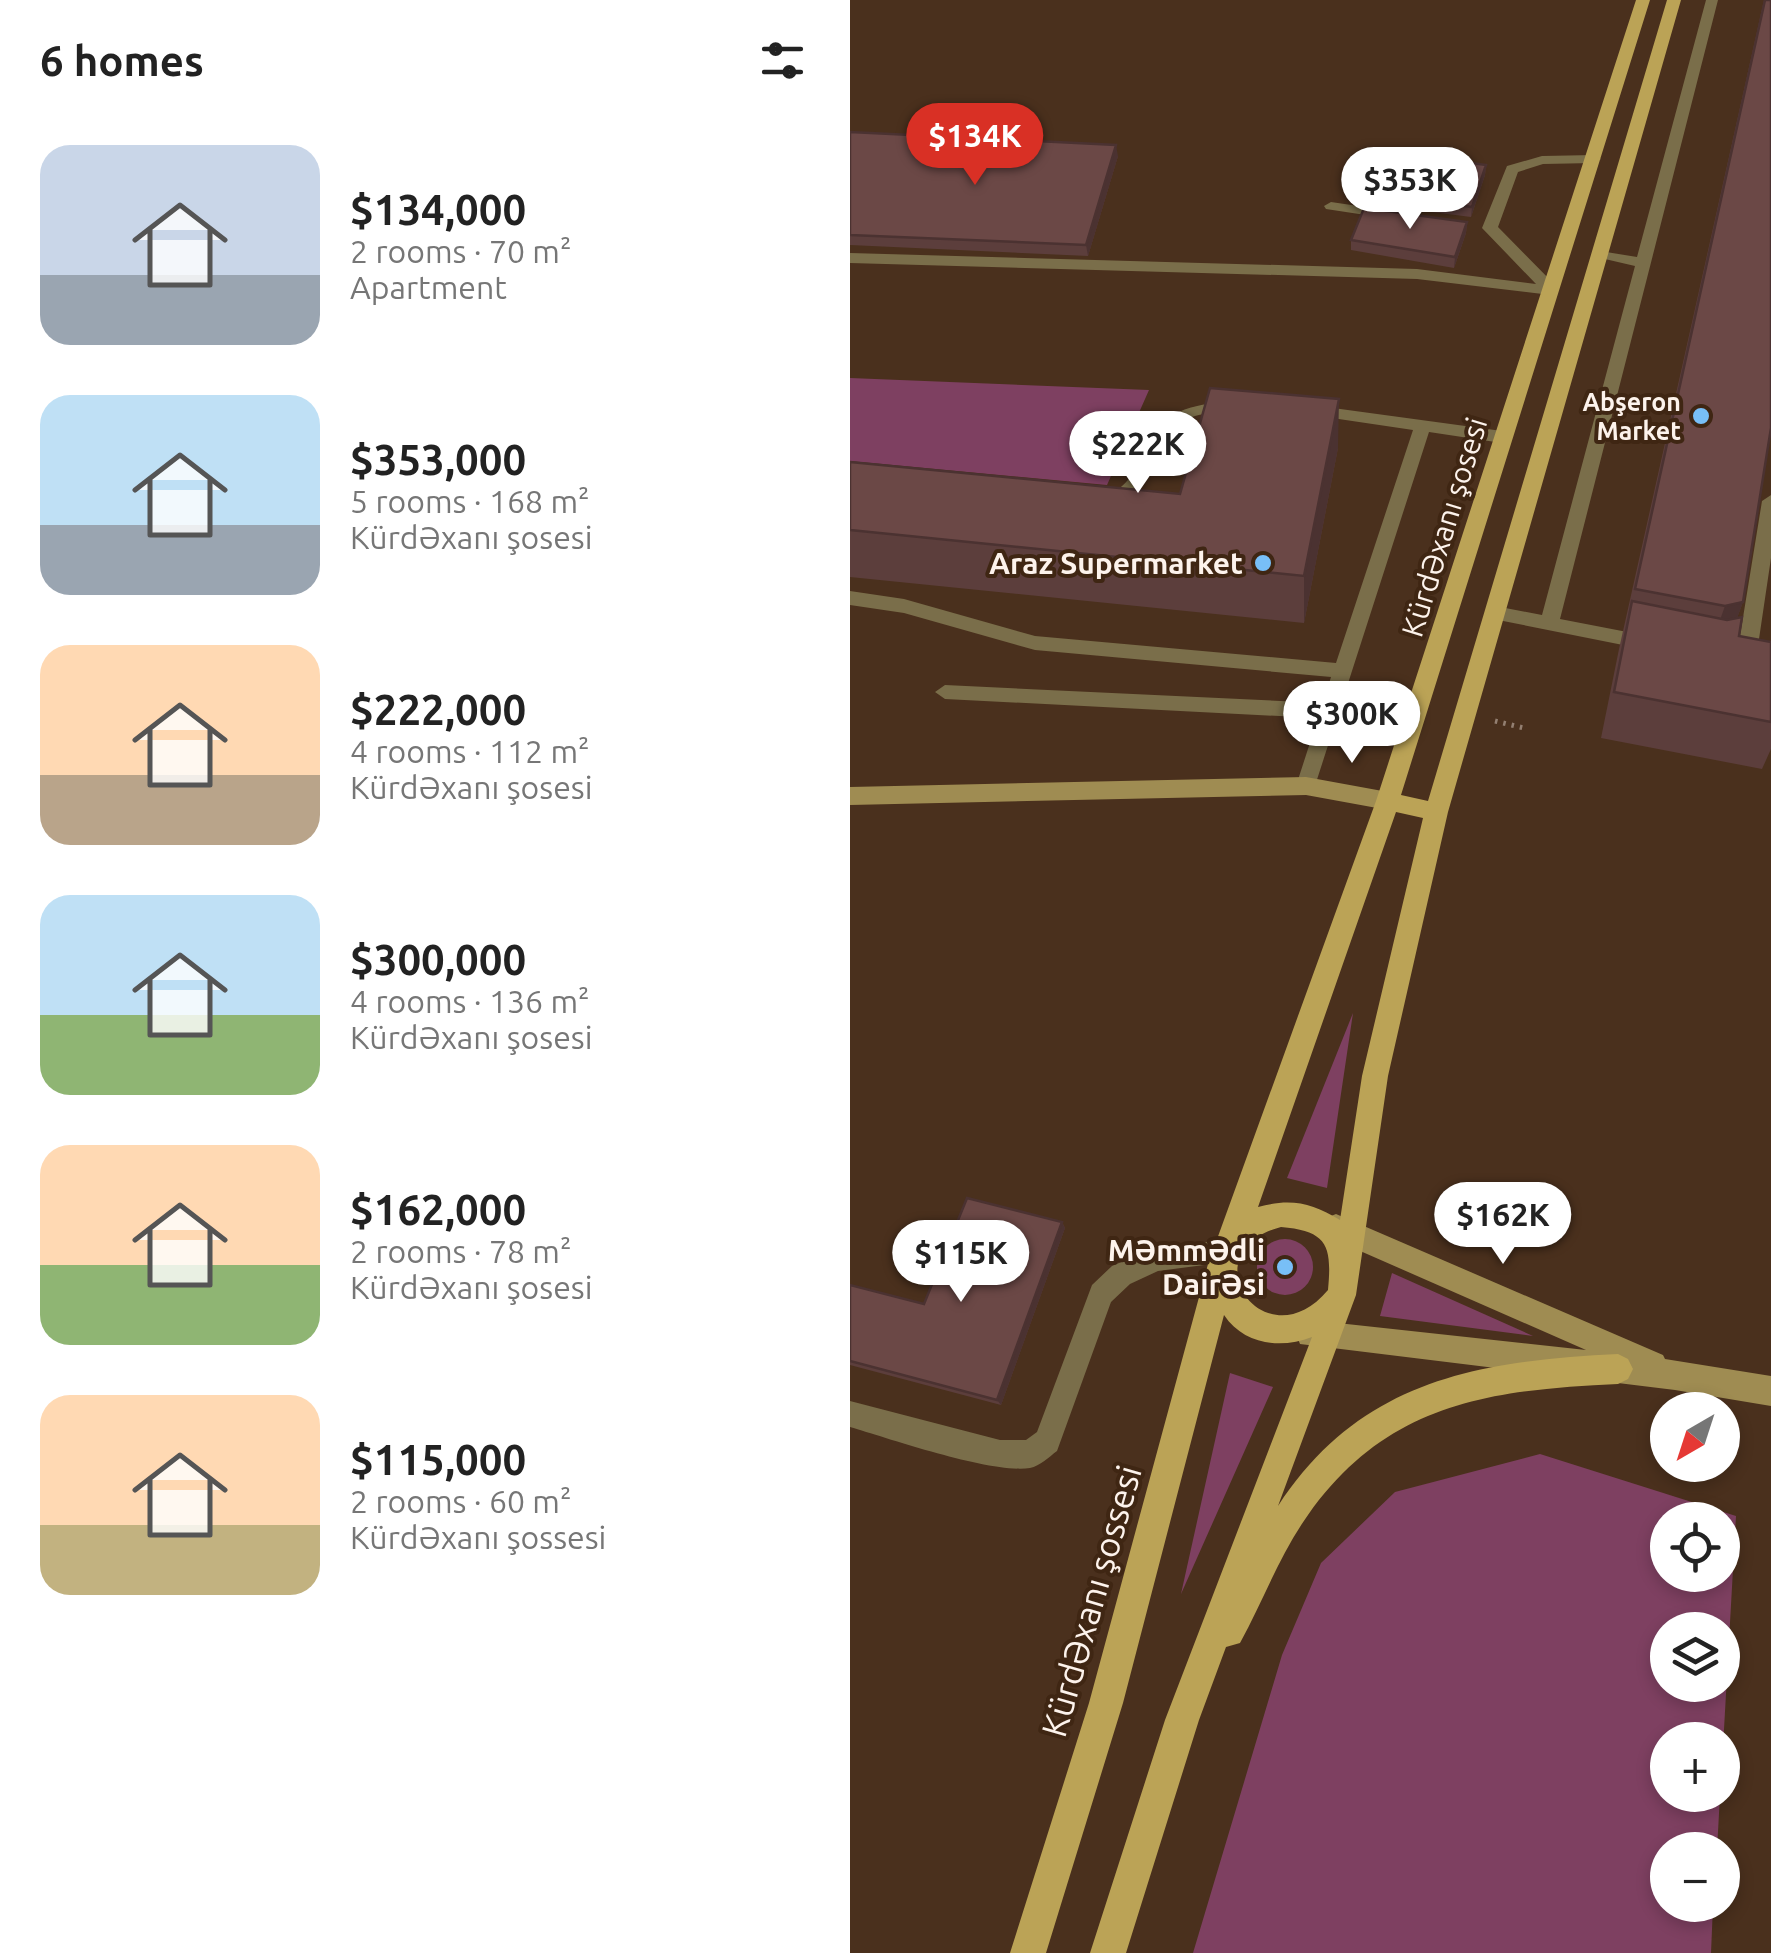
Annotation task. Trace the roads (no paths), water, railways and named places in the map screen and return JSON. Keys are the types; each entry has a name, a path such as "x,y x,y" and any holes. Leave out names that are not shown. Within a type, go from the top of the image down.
{"main road":[{"name":"Kürdəxanı şosesi","path":"1227,1253 1388,801 1643,0"},
{"path":"1108,1953 1182,1720 1344,1286 1378,1058 1436,812 1674,0"},
{"path":"1594,160 1628,165"},
{"path":"850,796 1306,786 1436,812"},
{"path":"1676,1375 1306,1214 1290,1211 1258,1217 1227,1253 1230,1300 1240,1314 1270,1330 1676,1375 1771,1391"},
{"path":"1270,1330 1305,1328 1332,1309 1344,1286 1346,1262 1333,1233 1306,1214"},
{"name":"Kürdəxanı şossesi","path":"1028,1953 1106,1703 1227,1253"},
{"path":"1182,1720 1297,1505 1326,1470 1368,1434 1409,1408 1460,1388 1511,1376 1618,1369"}],"lane":[{"path":"1549,623 1712,0"},
{"path":"1490,228 1512,169 1542,160 1594,160"},
{"path":"1331,206 1402,216"},
{"path":"1472,226 1490,228 1552,290"},
{"path":"1600,256 1643,264"},
{"path":"850,258 1417,274 1495,280 1552,290"},
{"path":"1086,503 1121,501 1132,492 1155,436 1168,422 1187,411 1220,406 1257,408"},
{"path":"1294,410 1502,437"},
{"path":"1306,786 1423,426"},
{"path":"1712,656 1733,652 1749,639 1771,501"},
{"path":"850,598 904,606 1034,642 1342,671"},
{"path":"1495,613 1675,649"},
{"path":"945,692 1330,711"},
{"path":"850,1414 1000,1454 1030,1454 1047,1441 1101,1294 1121,1276 1156,1259 1227,1253"}],"place":[{"name":"Abşeron Market","path":"1701,416"},
{"name":"Araz Supermarket","path":"1263,563"},
{"name":"Məmmədli Dairəsi","path":"1285,1267"}]}
